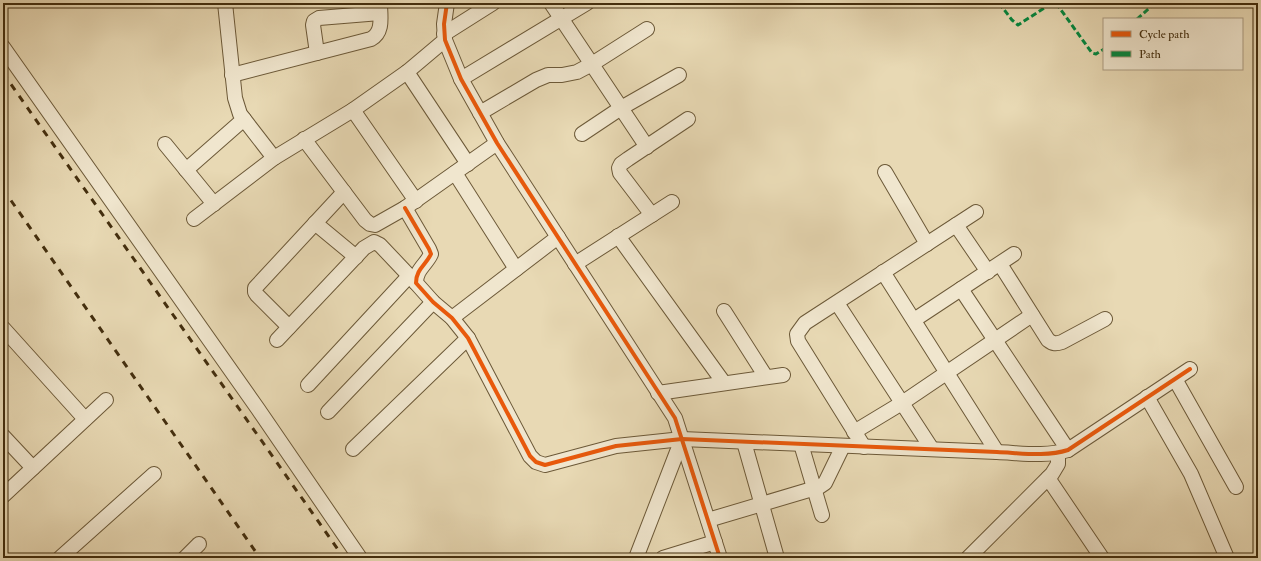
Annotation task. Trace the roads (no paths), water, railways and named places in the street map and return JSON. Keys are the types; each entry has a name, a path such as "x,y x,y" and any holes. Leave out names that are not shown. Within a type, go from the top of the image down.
{"street":[{"path":"225,3 235,98 240,114 274,158"},
{"path":"447,3 444,37 461,79 497,143 675,418 720,558"},
{"path":"194,219 274,158 353,110 407,72 444,37 493,3"},
{"path":"551,3 647,147"},
{"path":"461,79 587,3"},
{"path":"232,75 371,40 376,37 379,31 380,8 319,18 314,21 312,25 317,53"},
{"path":"480,113 536,80 548,75 569,74 592,64 647,29"},
{"path":"3,47 258,409 360,558"},
{"path":"407,72 468,164"},
{"path":"582,134 621,108 679,75"},
{"path":"308,385 416,276 418,271 428,261 431,254 410,204 353,110"},
{"path":"186,170 244,119"},
{"path":"652,215 620,173 619,168 621,164 688,119"},
{"path":"304,139 365,220 370,224 375,225 410,204 497,143"},
{"path":"165,144 214,204"},
{"path":"885,172 927,244"},
{"path":"455,173 516,269"},
{"path":"289,327 254,292 254,288 344,192"},
{"path":"575,264 672,202"},
{"path":"864,447 798,341 797,334 805,322 837,303 976,212"},
{"path":"315,223 356,257"},
{"path":"956,225 988,272"},
{"path":"618,236 724,383"},
{"path":"452,318 558,237"},
{"path":"277,340 364,248 374,242 380,245 412,280 452,318 468,338 530,456 536,462 545,465 616,446 682,439 1048,454 1063,451 1190,369"},
{"path":"914,320 1014,254"},
{"path":"1000,264 1048,340 1052,343 1056,344 1105,319"},
{"path":"884,272 997,452"},
{"path":"961,289 1063,451"},
{"path":"328,412 434,302"},
{"path":"837,303 932,449"},
{"path":"724,311 766,377"},
{"path":"854,432 902,403 1032,315"},
{"path":"3,328 86,419"},
{"path":"353,449 468,338"},
{"path":"658,393 783,375"},
{"path":"1175,379 1236,487"},
{"path":"1147,397 1191,474 1227,558"},
{"path":"3,496 106,400"},
{"path":"3,436 33,468"},
{"path":"636,558 682,439"},
{"path":"744,442 777,558"},
{"path":"802,444 822,515"},
{"path":"708,520 820,487 825,483 843,446"},
{"path":"968,558 1048,478 1058,464 1063,451"},
{"path":"60,558 154,474"},
{"path":"1048,478 1102,558"},
{"path":"663,558 715,542"},
{"path":"185,558 199,544"}],"railway":[{"path":"3,73 344,558"},
{"path":"3,189 260,558"}]}
